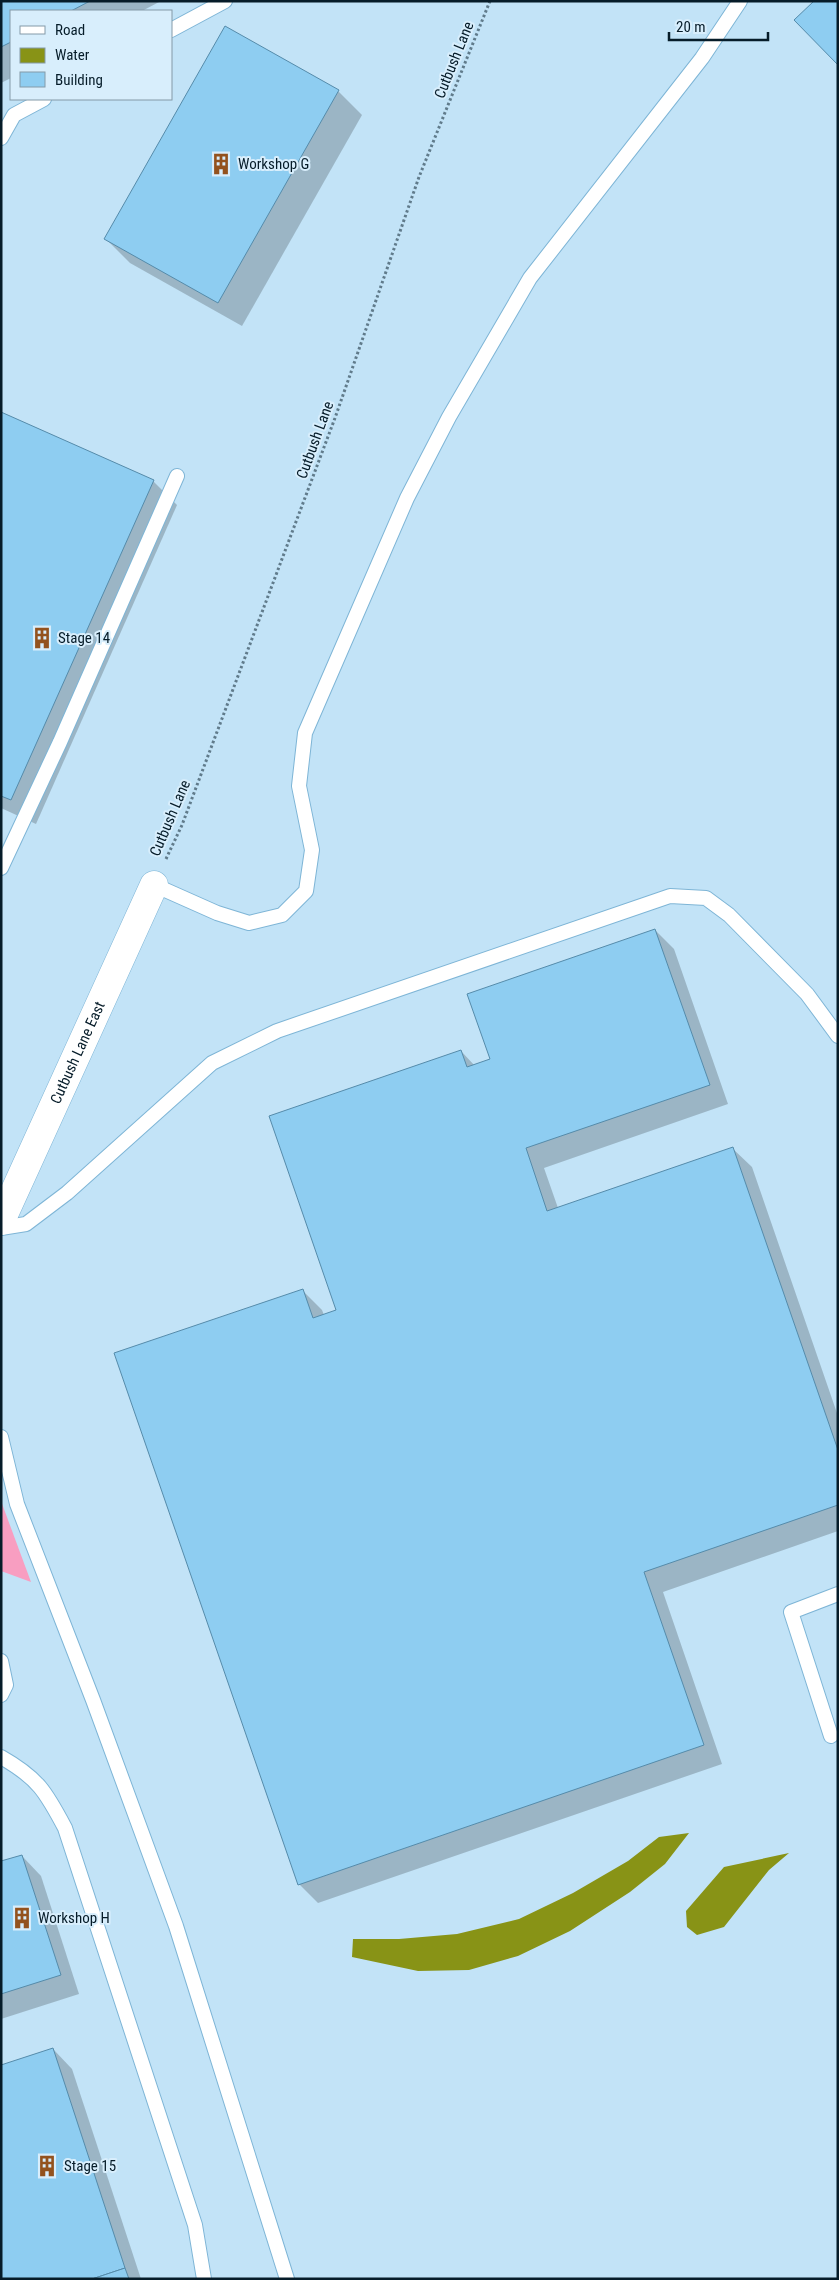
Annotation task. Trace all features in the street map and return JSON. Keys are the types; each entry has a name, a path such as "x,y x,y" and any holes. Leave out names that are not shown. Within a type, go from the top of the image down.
{"street":[{"name":"Cutbush Lane East","path":"1,1221 154,884"}],"lane":[{"path":"172,29 225,1"},
{"path":"154,884 217,913 249,923 282,915 306,891 312,850 300,786 305,733 407,498 449,417 530,278 702,58 740,1"},
{"path":"1,138 14,115 42,100"},
{"path":"1,868 64,733 177,476"},
{"path":"1,1228 26,1224 67,1194 212,1063 277,1031 670,896 706,898 729,915 807,994 838,1036"},
{"path":"1,1436 17,1504 93,1700 176,1926 287,2279"},
{"path":"831,1736 791,1612 838,1594"},
{"path":"1,1661 6,1686 1,1695"},
{"path":"1,1757 22,1769 46,1793 65,1828 195,2225 204,2279"}],"path":[{"name":"Cutbush Lane","path":"154,884 182,825 335,418 420,177 490,1"}],"shaded area":[{"path":"1,1501 31,1582 1,1571"}],"water":[{"path":"689,1833 665,1864 630,1892 570,1931 518,1956 469,1970 418,1971 352,1957 353,1939 399,1939 457,1934 519,1919 573,1893 628,1861 659,1837"},
{"path":"789,1853 769,1870 724,1927 697,1935 687,1927 686,1911 724,1867"}],"building":[{"path":"1,1 90,1 73,10 10,10 10,42 1,47"},
{"path":"814,1 838,1 838,65 794,20"},
{"name":"Workshop G","path":"225,26 339,90 218,303 104,239"},
{"name":"Stage 14","path":"1,412 154,480 11,800 1,796"},
{"path":"655,929 710,1085 526,1148 547,1211 733,1147 838,1450 838,1505 644,1572 704,1745 298,1885 114,1353 303,1289 313,1318 336,1310 269,1116 461,1050 467,1067 490,1059 467,994"},
{"name":"Workshop H","path":"22,1855 61,1975 1,1994 1,1861"},
{"name":"Stage 15","path":"53,2048 125,2268 92,2279 1,2279 1,2065"},
{"path":"125,2268 129,2279 92,2279"}],"place":[{"name":"Workshop G","path":"221,164"},
{"name":"Stage 14","path":"42,638"},
{"name":"Workshop H","path":"22,1918"},
{"name":"Stage 15","path":"47,2166"}]}
